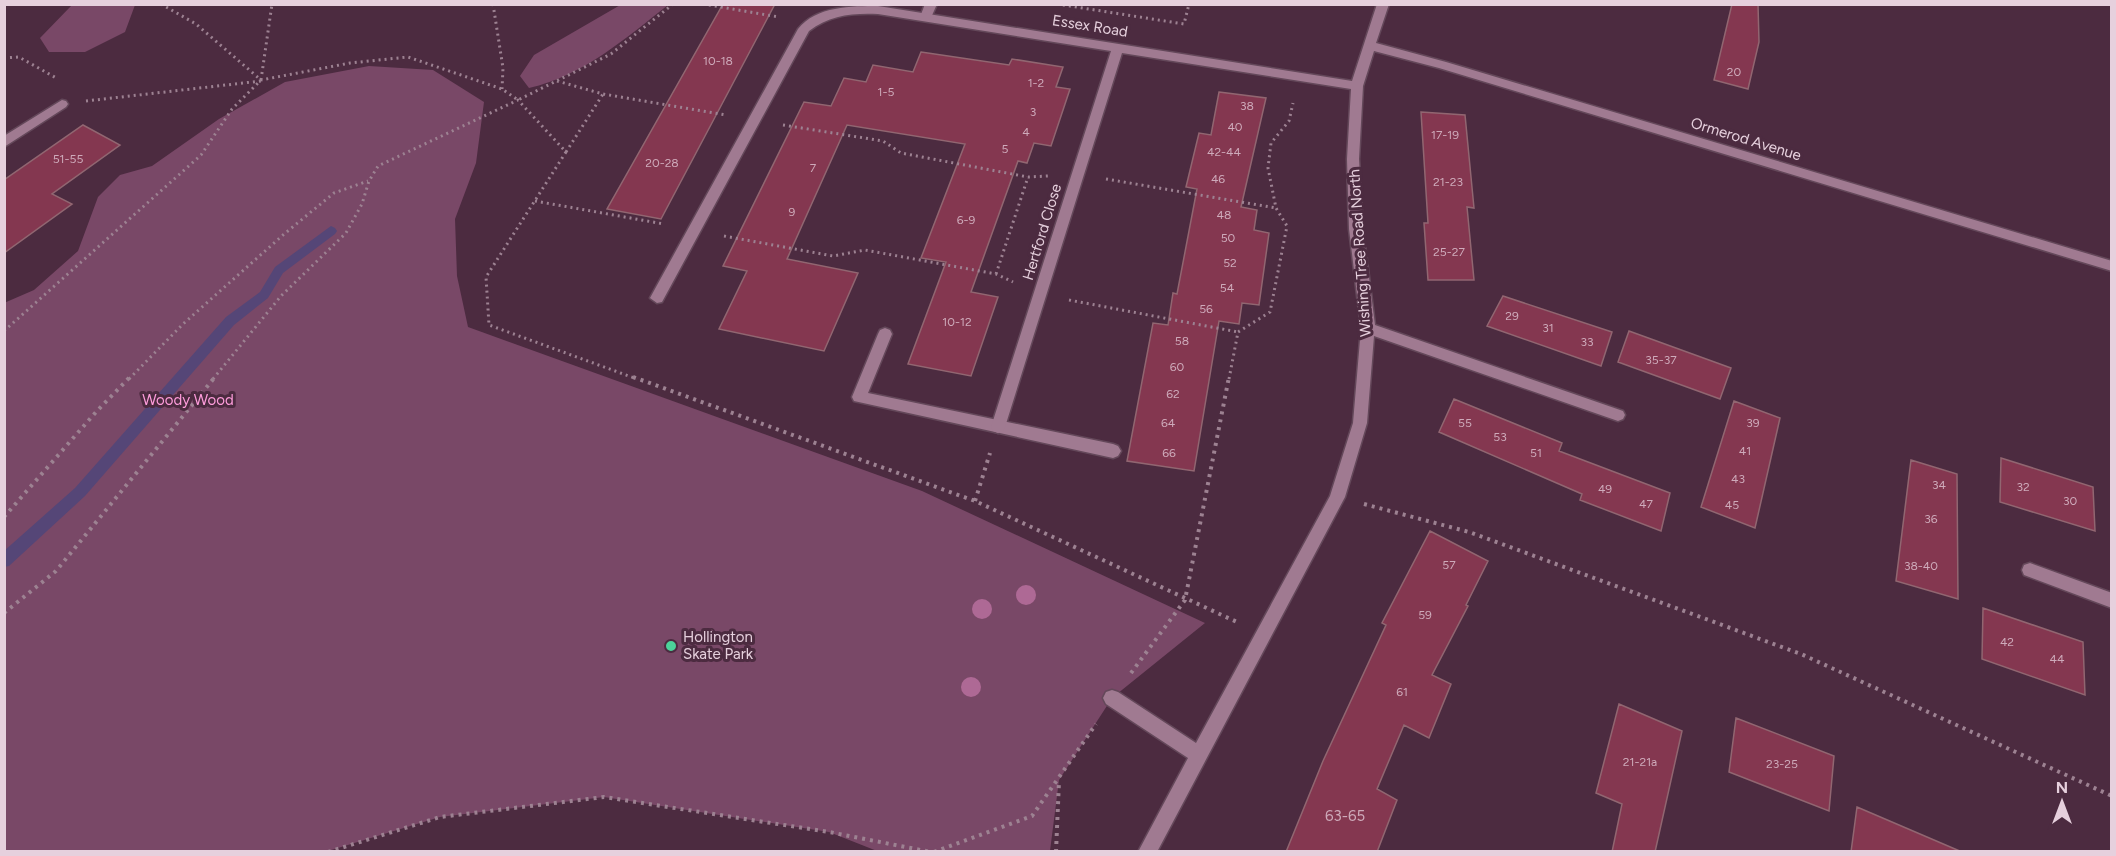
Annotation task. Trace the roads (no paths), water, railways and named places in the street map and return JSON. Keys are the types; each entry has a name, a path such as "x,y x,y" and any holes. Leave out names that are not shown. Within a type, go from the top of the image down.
{"street":[{"name":"Wishing Tree Road North","path":"1148,852 1262,633 1337,497 1360,423 1368,328 1356,229 1353,159 1357,86 1383,4"},
{"name":"Essex Road","path":"657,298 804,29 812,22 831,13 850,9 928,11 1118,48 1357,86"},
{"name":"Ormerod Avenue","path":"1371,46 1442,65 2112,266"},
{"name":"Hertford Close","path":"998,427 1118,48"},
{"path":"4,143 66,103"},
{"path":"1368,328 1618,415"},
{"path":"885,334 859,398 1113,451"},
{"path":"2030,570 2112,601"},
{"path":"1112,698 1198,755"}],"waterway":[{"path":"4,561 80,492 230,321 264,295 279,270 331,231"}],"place":[{"name":"Hollington Skate Park","path":"671,646"}],"park label":[{"name":"Woody Wood","path":"188,400"}]}
